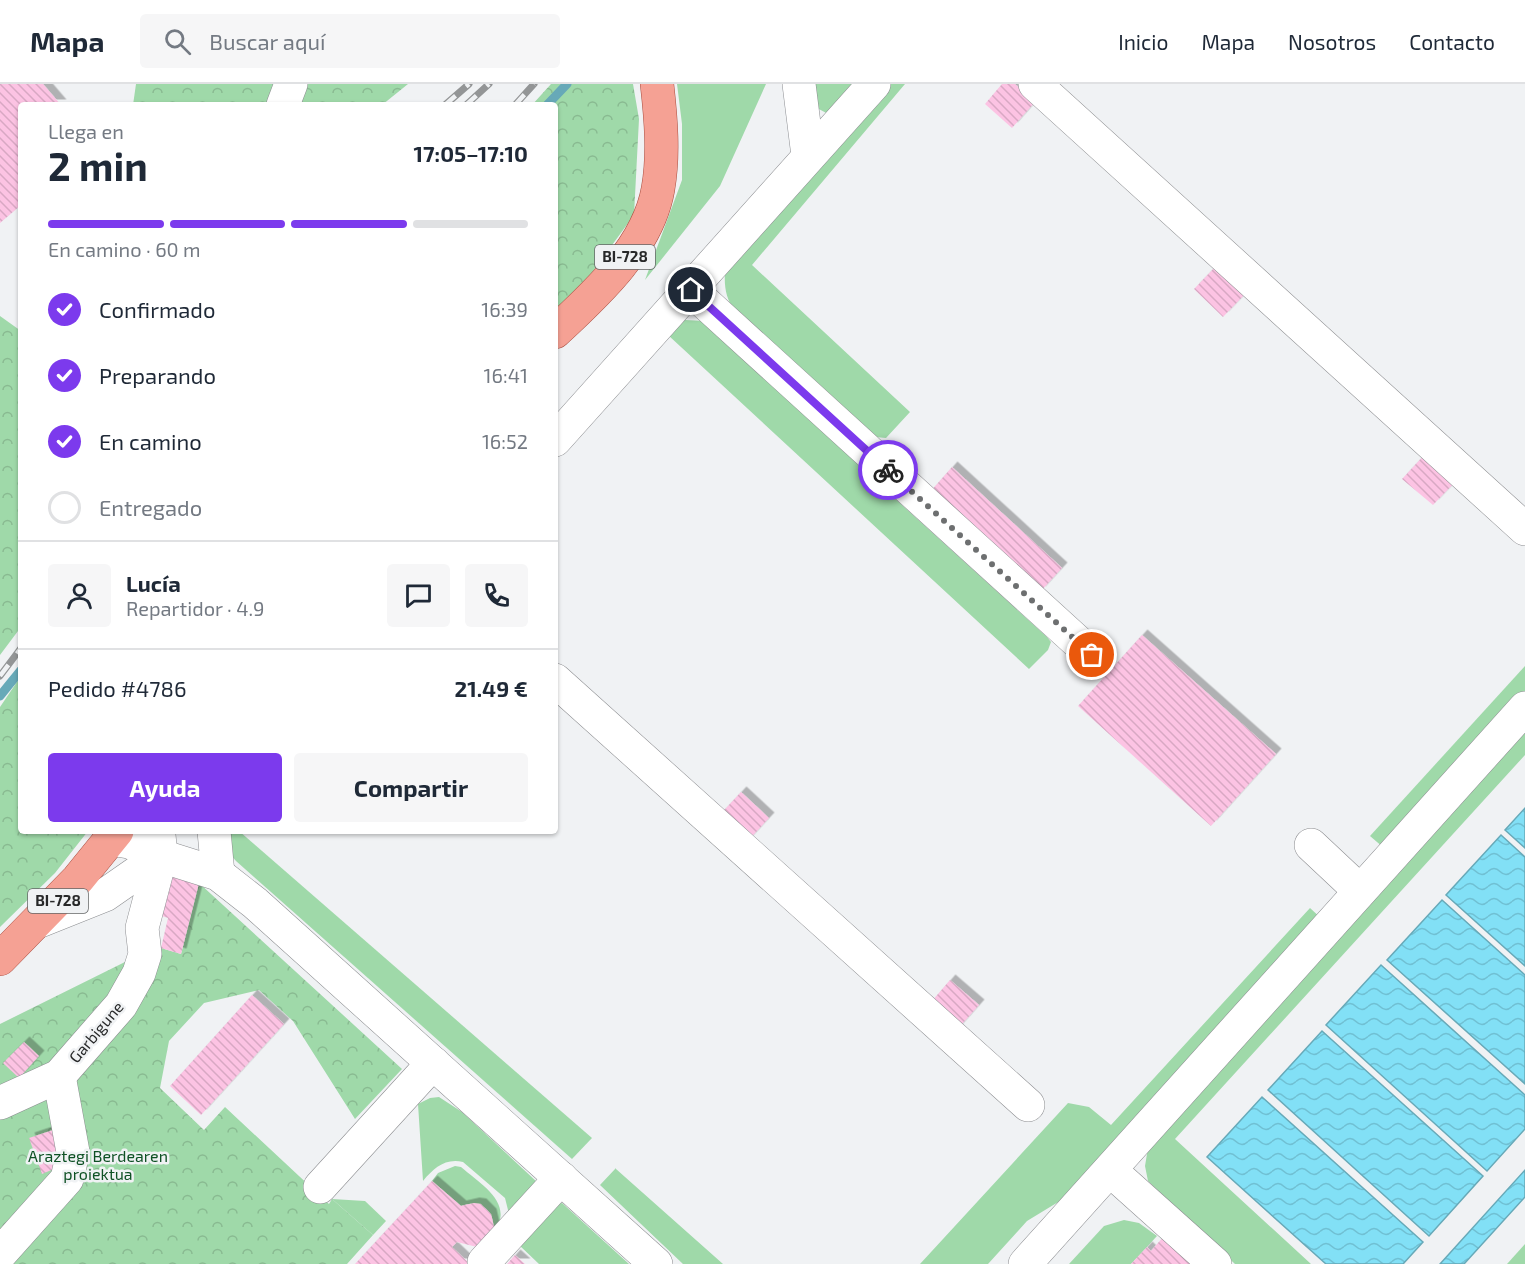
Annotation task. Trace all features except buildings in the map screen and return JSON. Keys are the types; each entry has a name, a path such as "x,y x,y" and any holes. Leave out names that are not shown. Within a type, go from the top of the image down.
{"main road":[{"name":"BI-728","path":"558,329 621,263 643,230 658,192 662,163 657,84"},
{"name":"BI-728","path":"0,959 40,921 114,835"}],"street":[{"path":"285,102 291,84"},
{"path":"799,84 808,156"},
{"path":"558,437 874,84"},
{"path":"1035,84 1525,529"},
{"path":"691,290 1092,655"},
{"path":"558,683 1028,1105"},
{"path":"1025,1264 1525,708"},
{"path":"214,834 218,874"},
{"path":"114,835 129,842 160,844 218,874 255,903 656,1264"},
{"path":"40,921 105,895 160,844"},
{"name":"Garbigune","path":"0,1102 59,1076 121,1005 139,973 160,844"},
{"path":"1311,845 1360,891"},
{"path":"105,895 124,905 144,941"},
{"path":"320,1186 433,1063"},
{"name":"Garbigune","path":"0,1254 67,1179 73,1152 59,1076"},
{"path":"1110,1170 1215,1264"},
{"path":"484,1262 561,1178"}],"green space":[{"path":"136,84 408,84 386,102 133,102"},
{"path":"551,84 633,84 639,119 634,215 580,289 558,308 558,102 535,102"},
{"path":"677,84 766,84 720,186 645,280 682,180 682,124"},
{"path":"812,84 863,84 830,115 817,108"},
{"path":"884,84 905,84 752,265 910,412 886,438 875,437 735,312 725,288 725,271"},
{"path":"0,316 18,329 18,631 0,655"},
{"path":"704,321 718,327 849,446 858,465 1047,637 1051,642 1048,650 1029,669 668,335 558,454 558,447 663,331 676,322"},
{"path":"1525,666 1525,691 1384,848 1370,836"},
{"path":"18,680 18,834 86,834 55,873 0,927 0,707"},
{"path":"1525,726 1525,755 1175,1139 1311,1264 1235,1264 1148,1181 1145,1166 1148,1148"},
{"path":"226,834 242,834 592,1138 572,1159 229,853"},
{"name":"Araztegi Berdearen proiektua","path":"199,883 402,1069 355,1119 293,1021 259,990 204,1003 169,1041 160,1088 204,1130 225,1107 329,1204 332,1199 373,1235 347,1264 0,1264 0,1024 133,958 161,948 181,954"},
{"path":"1310,908 1323,920 1073,1193 1027,1221 988,1264 920,1264 1068,1103 1089,1107 1111,1125"},
{"path":"439,1097 462,1112 537,1182 509,1214 505,1198 463,1162 451,1161 440,1165 423,1181 418,1104 430,1098"},
{"path":"455,1166 461,1167 487,1188 499,1205 501,1214 499,1224 492,1234 492,1219 486,1209 475,1204 461,1206 432,1181 438,1173"},
{"path":"616,1168 723,1264 683,1264 600,1185"},
{"path":"332,1199 365,1201 386,1221 373,1235"},
{"path":"562,1203 629,1264 539,1264 518,1244 553,1205"},
{"path":"1124,1220 1139,1223 1157,1236 1131,1264 1069,1264 1104,1226"},
{"path":"1525,1244 1525,1264 1507,1264"}],"water":[{"path":"1525,808 1525,848 1505,830"},
{"path":"1501,835 1525,857 1525,966 1446,895"},
{"path":"1442,900 1525,975 1525,1084 1387,960"},
{"path":"1381,965 1525,1095 1525,1129 1487,1171 1326,1025"},
{"path":"1322,1031 1483,1176 1429,1236 1268,1090"},
{"path":"1262,1097 1423,1242 1403,1264 1326,1264 1207,1157"},
{"path":"1525,1170 1525,1197 1464,1264 1440,1264"}],"waterway":[{"path":"550,102 567,84"},
{"path":"0,696 18,674"}],"railway":[{"path":"448,102 469,84"},
{"path":"469,102 489,84"},
{"path":"518,102 534,84"},
{"path":"0,676 18,652"}],"way so far":[{"path":"888,470 1092,655"}],"route":[{"path":"691,290 888,470"}]}
